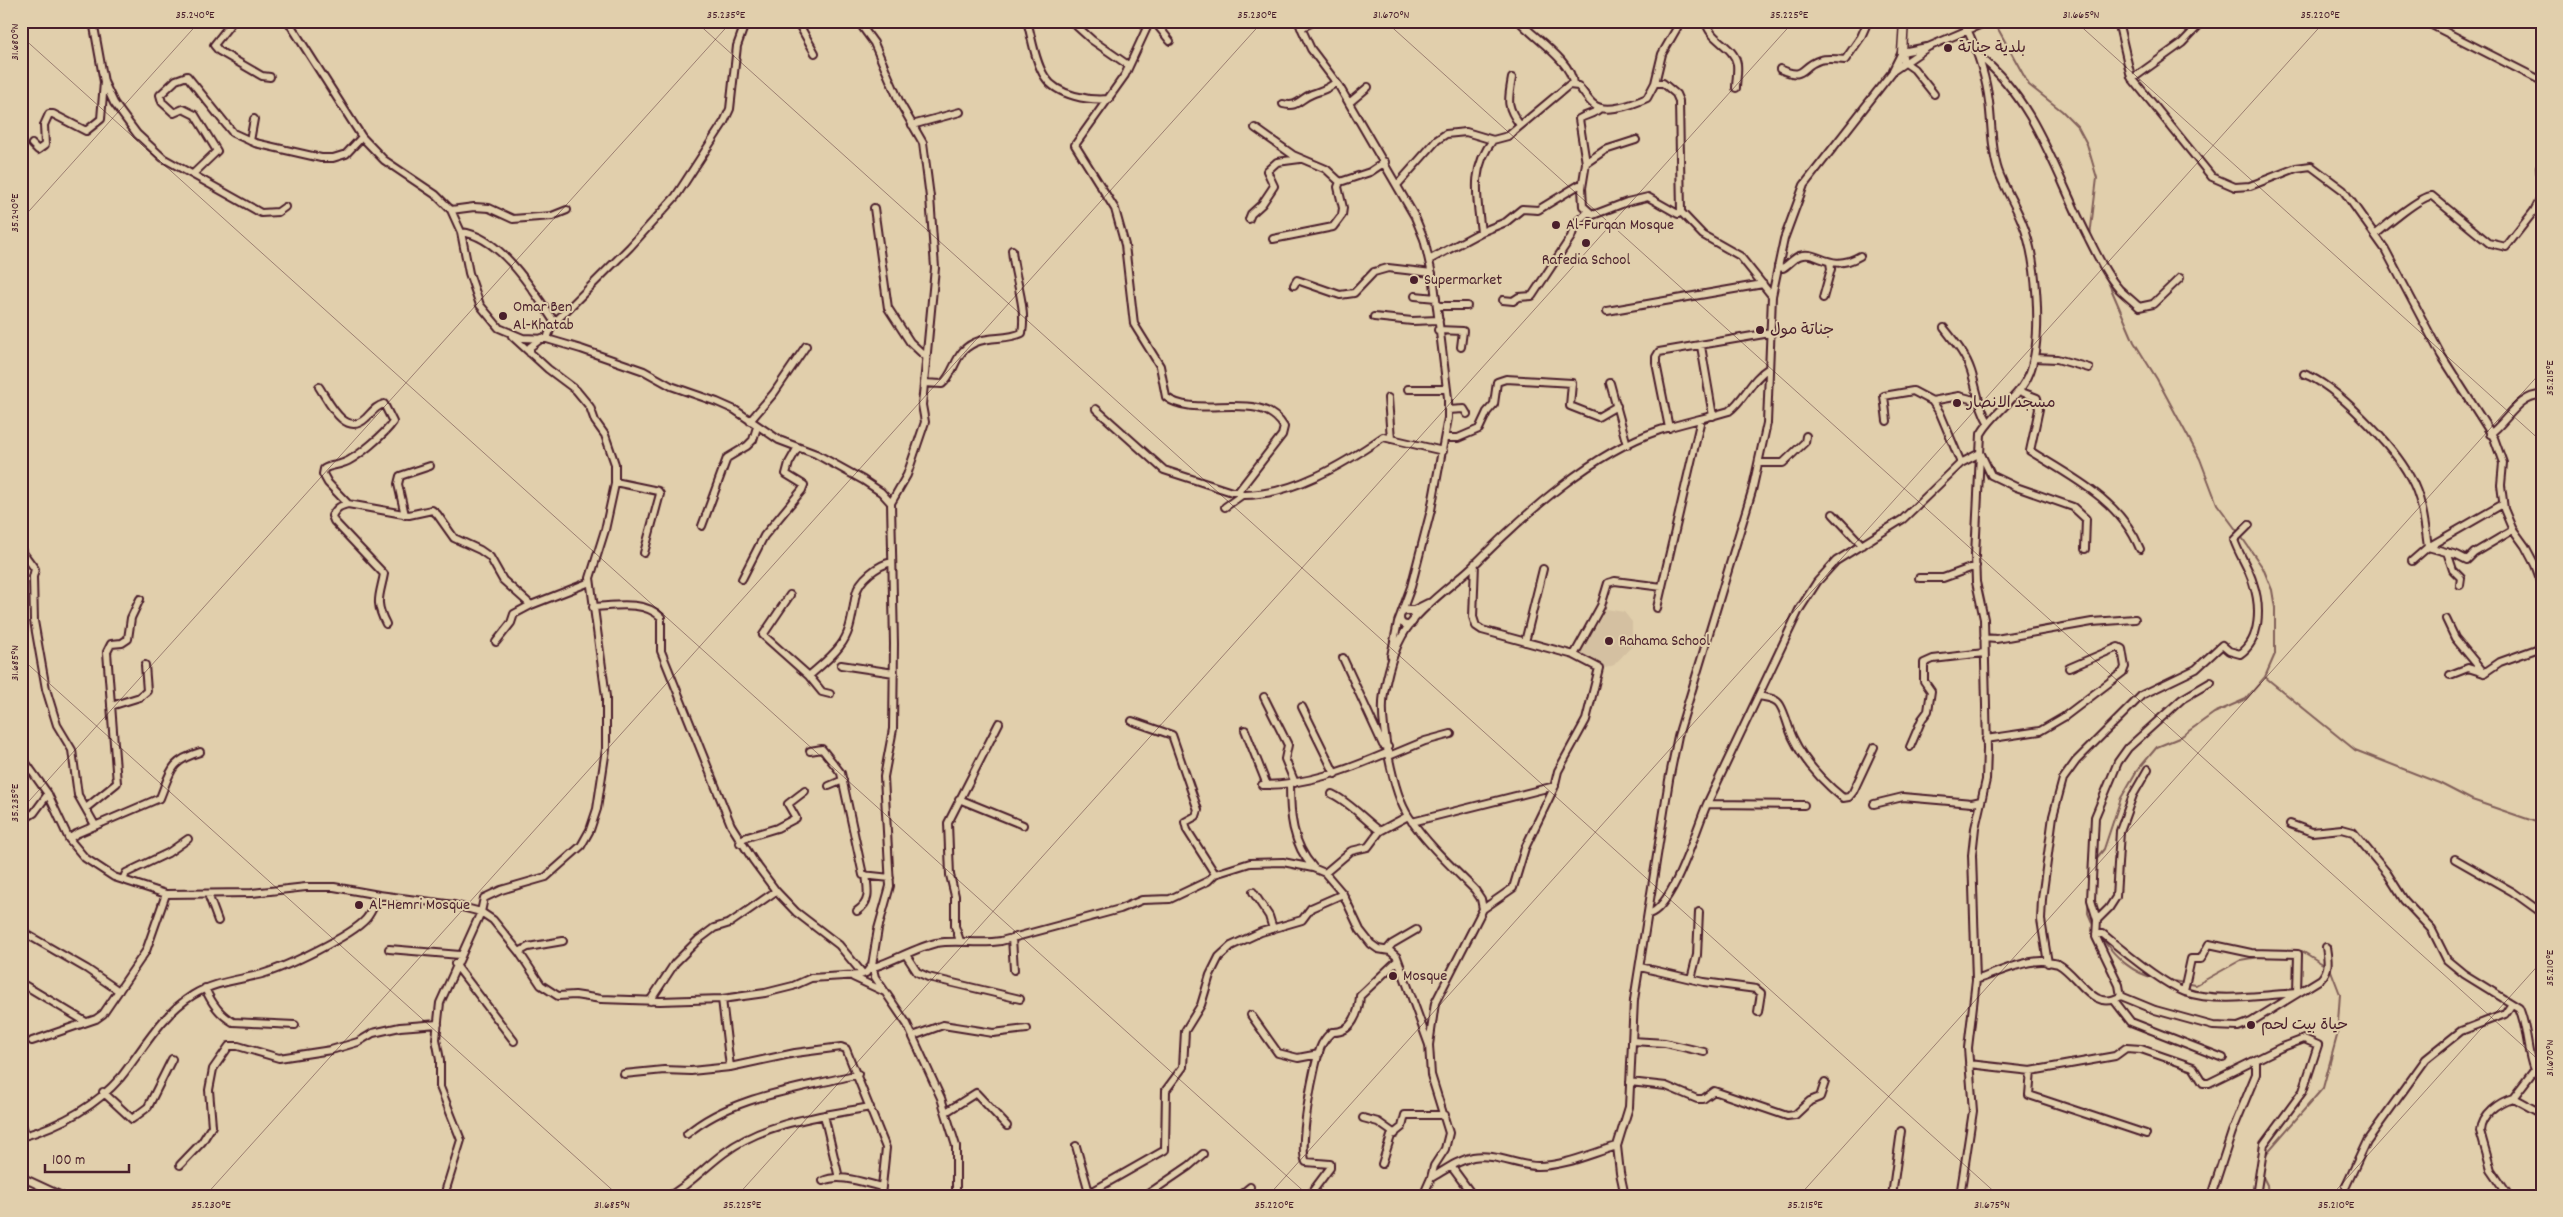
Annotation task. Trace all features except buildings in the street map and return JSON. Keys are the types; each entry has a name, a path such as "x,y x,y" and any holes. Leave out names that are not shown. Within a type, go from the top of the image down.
{"main road":[{"path":"1902,52 1904,21"}],"street":[{"path":"32,144 38,150 45,144 44,125 48,114 53,114 89,131 101,118 104,82 93,21"},
{"path":"233,21 214,45 219,51 262,76 270,77"},
{"path":"288,21 362,137 384,160 436,195 451,210 462,232 469,273 480,305 492,323 510,334 530,353 576,390 590,407 594,421 606,435 615,464 615,482 605,530 590,582 606,697 606,749 597,809 590,830 581,846 546,876 501,890 484,898 481,912 455,964 440,1004 436,1039 440,1060 440,1087 461,1140 446,1190 447,1196"},
{"path":"530,353 530,347 544,339 555,323 630,247 676,196 724,122 730,109 737,46 746,21"},
{"path":"797,21 815,53"},
{"path":"858,21 874,43 900,103 922,143 935,268 922,405 925,422 907,475 891,502 893,730 884,777 890,878 887,904 878,929 872,965 876,983"},
{"path":"1027,21 1045,78 1061,90 1092,101 1109,100"},
{"path":"1071,21 1092,40 1128,65"},
{"path":"1150,21 1125,75 1109,100 1075,145 1115,209 1125,246 1134,324 1160,366 1166,397 1180,403 1257,408 1270,412 1284,426 1282,435 1240,494 1225,507"},
{"path":"1154,21 1170,41"},
{"path":"1298,21 1311,49 1336,82 1398,184 1418,224 1432,273 1447,388 1446,438 1431,510 1406,602 1400,616 1383,695 1395,787 1410,819 1428,842 1475,890 1481,899 1483,908"},
{"path":"1301,28 1314,21"},
{"path":"1519,21 1549,47 1573,74 1573,84 1600,108 1609,109 1647,98 1655,83 1662,54 1681,21"},
{"path":"1706,21 1707,27 1716,40 1731,51 1737,64 1736,88"},
{"path":"1780,69 1792,74 1801,74 1820,60 1845,60 1861,37 1868,21"},
{"path":"1893,71 1915,53 1989,21"},
{"path":"2118,21 2132,79 2212,177 2235,187 2250,186 2296,168 2311,166 2343,190 2397,270 2454,377 2491,434 2503,463 2501,485 2503,504 2513,530 2525,546 2542,584"},
{"path":"2132,79 2182,43 2203,21"},
{"path":"2424,21 2542,81"},
{"path":"1960,1196 1973,1111 1968,1064 1968,1048 1976,980 1972,855 1986,780 1984,619 1976,566 1976,523 1981,434 1988,422 2019,391 2028,377 2034,358 2036,291 2031,253 2023,223 1998,170 1986,78 1979,56 1966,30"},
{"path":"1904,31 1906,42 1915,53"},
{"path":"1902,52 1915,53"},
{"path":"1902,52 1904,62 1914,69 1934,94"},
{"path":"1626,1196 1620,1174 1617,1146 1629,1107 1634,1000 1649,914 1661,826 1678,736 1759,462 1767,424 1772,296 1784,238 1804,185 1893,71 1902,52"},
{"path":"1979,56 2008,83 2030,114 2082,226 2101,263 2119,289 2139,307 2146,306 2153,304 2180,278"},
{"path":"193,174 217,151 195,115 183,109 174,113 162,102 160,95 176,80 187,76 233,133 250,141 321,158 334,158 346,154 362,137"},
{"path":"1512,78 1508,102 1510,112 1520,125"},
{"path":"104,82 114,102 137,134 163,158 261,213 278,212 285,207"},
{"path":"1283,104 1299,104 1312,94 1326,91 1336,82"},
{"path":"1655,83 1663,82 1679,101 1681,212 1703,235 1740,256 1772,296"},
{"path":"1398,184 1437,140 1446,134 1466,132 1493,140 1508,136 1562,90 1573,84"},
{"path":"1349,103 1368,87"},
{"path":"1600,108 1596,113 1584,115 1579,119 1586,163 1582,188 1583,206 1592,215 1627,202 1648,197 1678,214 1681,212"},
{"path":"912,125 960,112"},
{"path":"250,141 254,119"},
{"path":"1255,128 1301,158 1326,170 1340,182"},
{"path":"1481,232 1476,176 1483,152 1493,140"},
{"path":"1586,163 1604,150 1636,140"},
{"path":"1249,220 1251,214 1262,204 1274,186 1267,171 1277,162 1301,158"},
{"path":"1340,182 1370,172 1385,162"},
{"path":"2542,164 2540,167 2542,189"},
{"path":"1272,239 1333,227 1342,215 1343,208 1338,187 1340,182"},
{"path":"1429,260 1481,232 1506,222 1522,209 1538,210 1574,187 1579,185 1582,188"},
{"path":"2375,236 2394,217 2410,209 2428,195 2432,196 2489,243 2506,247 2534,211 2542,195"},
{"path":"451,210 474,207 489,208 513,218 552,216 567,210"},
{"path":"874,208 888,308 910,342 926,357"},
{"path":"1503,300 1513,301 1519,297 1532,296 1571,237 1576,222 1588,212"},
{"path":"462,232 468,233 501,252 525,278 555,323"},
{"path":"924,383 942,384 963,351 972,345 990,337 1016,336 1022,333 1022,316 1012,250"},
{"path":"1778,266 1783,268 1799,256 1809,255 1830,262 1848,263 1860,256"},
{"path":"1823,298 1831,269 1830,262"},
{"path":"1294,285 1297,280 1340,295 1354,293 1374,272 1388,268 1432,273"},
{"path":"1607,311 1761,282 1766,284 1770,283 1776,273"},
{"path":"1415,296 1436,298"},
{"path":"1437,306 1467,306"},
{"path":"1374,316 1412,322 1439,320"},
{"path":"1944,328 1962,352 1971,369 1978,401 1988,422"},
{"path":"1438,330 1463,331 1461,347"},
{"path":"1668,428 1656,357 1659,352 1770,333"},
{"path":"510,334 523,338 544,339 644,371 671,386 735,410 778,440 816,454 864,480 891,502"},
{"path":"750,421 774,393 806,346"},
{"path":"1701,346 1713,416"},
{"path":"2034,358 2057,359 2089,368"},
{"path":"1389,672 1398,648 1412,622 1431,602 1476,563 1506,532 1542,502 1580,473 1627,444 1668,428 1729,411 1737,405 1756,377 1769,368"},
{"path":"2304,374 2315,378 2361,417 2410,477 2425,524 2428,547"},
{"path":"1446,438 1458,438 1479,429 1487,412 1494,404 1498,382 1506,379 1572,383 1570,406 1598,417 1617,406"},
{"path":"1610,383 1627,444"},
{"path":"319,387 343,421 350,426 355,426 363,421 378,406 384,404 391,414 393,422 389,428 344,463 324,469 323,474 328,483 348,504"},
{"path":"1408,389 1447,388"},
{"path":"1887,421 1884,396 1913,391 1932,401 1940,413 1961,463"},
{"path":"2019,391 2037,398 2039,409 2030,452 2087,485 2125,522 2140,549"},
{"path":"2491,434 2499,428 2519,404 2533,395 2542,395"},
{"path":"1932,401 1959,396 1978,401"},
{"path":"1388,398 1391,439"},
{"path":"1096,409 1164,470 1240,494 1260,496 1276,492 1346,462 1383,437 1443,451"},
{"path":"1448,410 1464,409 1467,414"},
{"path":"1657,608 1701,419"},
{"path":"702,526 727,458 747,446 753,440 758,427"},
{"path":"1759,462 1783,463 1805,442 1806,436"},
{"path":"742,579 764,536 802,490 804,485 786,474 786,470 798,447"},
{"path":"1649,914 1656,912 1679,879 1693,835 1707,804 1799,610 1817,582 1836,561 1903,519 1961,463 1980,453"},
{"path":"1980,453 1991,475 2016,487 2073,507 2086,519 2085,549"},
{"path":"406,515 398,484 400,476 430,466"},
{"path":"615,482 658,491 660,494 644,553"},
{"path":"386,624 381,615 378,592 384,574 334,521 332,516 339,506 348,504 406,515 432,510 454,538 480,550 490,557 503,580 531,605"},
{"path":"2412,561 2428,547 2503,504"},
{"path":"1833,514 1862,544"},
{"path":"2048,962 2041,920 2042,899 2053,816 2063,779 2076,760 2142,695 2196,669 2222,645 2229,651 2240,654 2248,649 2256,632 2257,607 2254,583 2234,540 2249,525"},
{"path":"2428,547 2466,560 2474,553 2513,530"},
{"path":"21,550 35,569 32,577 34,620 46,689 57,725 72,750 78,795 95,825"},
{"path":"2447,552 2453,570 2461,578 2460,585"},
{"path":"809,676 840,647 848,632 855,611 856,593 861,583 881,564 892,562"},
{"path":"1423,1196 1434,1166 1448,1141 1449,1133 1445,1115 1431,1075 1429,1045 1436,1003 1483,908 1506,894 1512,888 1525,848 1555,786 1558,772 1586,720 1599,673 1599,668 1595,665 1574,655 1482,630 1476,626 1473,618 1476,563"},
{"path":"1919,578 1943,578 1976,566"},
{"path":"1525,642 1543,569"},
{"path":"1574,655 1601,606 1608,583 1615,581 1662,587"},
{"path":"496,642 511,623 514,614 531,605 590,582"},
{"path":"790,595 763,635 809,676 822,692 830,694"},
{"path":"86,808 117,783 108,647 128,639 131,618 140,599"},
{"path":"1406,602 1413,610"},
{"path":"1400,616 1403,612 1431,602"},
{"path":"593,607 636,606 656,612 661,617 661,651 740,843 776,891 796,912 839,945 863,975 888,994 914,1036 946,1112 956,1146 956,1196"},
{"path":"1412,622 1413,610"},
{"path":"1400,616 1404,624 1412,622"},
{"path":"1984,638 1996,639 2092,622 2135,619"},
{"path":"2446,619 2455,638 2484,673"},
{"path":"1986,738 2040,730 2064,717 2123,672 2125,667 2122,649 2118,647 2070,668"},
{"path":"2484,673 2500,662 2542,647"},
{"path":"1910,747 1922,719 1928,712 1931,692 1924,681 1924,663 1933,659 1984,653"},
{"path":"1344,658 1383,745 1389,752"},
{"path":"111,706 140,697 147,691 145,664"},
{"path":"842,665 894,673"},
{"path":"2450,675 2468,668 2484,673"},
{"path":"2121,996 2119,986 2096,934 2097,920 2090,900 2095,817 2118,762 2128,748 2182,699 2211,682"},
{"path":"1759,696 1774,699 1780,704 1792,737 1803,757 1820,778 1843,798 1849,797 1853,792 1874,747"},
{"path":"1264,697 1288,745 1285,759 1292,784 1290,808 1300,852 1313,868"},
{"path":"1302,707 1335,774"},
{"path":"1132,720 1172,735 1198,810 1196,816 1185,822 1186,830 1215,874"},
{"path":"960,941 955,926 955,896 950,875 948,823 999,723"},
{"path":"1245,730 1264,785 1292,784 1335,774 1389,752 1451,734"},
{"path":"810,751 822,749 841,773 863,875 890,878"},
{"path":"69,839 95,825 160,798 172,767 181,757 200,752"},
{"path":"21,756 48,794 69,839 85,858 114,877 166,894 252,893 306,887 334,887 378,895 434,901 481,912 493,920 519,952 541,986 558,996 575,995 650,1001 722,999 766,993 793,986 811,978 863,975 871,971 874,974"},
{"path":"2097,920 2109,908 2116,897 2120,831 2132,795 2148,769"},
{"path":"830,786 843,780"},
{"path":"1325,873 1351,851 1368,848 1380,830 1410,819 1555,786"},
{"path":"740,843 744,838 777,828 796,818 788,804 805,791"},
{"path":"21,821 34,813 48,794"},
{"path":"1332,794 1343,799 1358,814 1380,830"},
{"path":"1874,804 1903,797 1972,803 1981,800"},
{"path":"959,799 1022,825"},
{"path":"1707,804 1804,805"},
{"path":"2290,824 2312,832 2342,829 2353,832 2387,873 2404,900 2432,930 2447,960 2464,974 2519,1008 2523,1017 2527,1053 2534,1070"},
{"path":"123,880 126,873 168,853 188,839"},
{"path":"2455,859 2513,892 2542,913"},
{"path":"872,965 878,966 934,943 960,941 982,944 1012,938 1120,909 1142,900 1170,899 1208,881 1215,874 1250,863 1283,862 1313,868 1325,873 1343,894 1360,930 1371,944 1378,949 1387,950 1396,956 1429,1045"},
{"path":"857,911 864,906 869,894 866,875"},
{"path":"650,1001 675,963 698,940 714,928 730,923 776,891"},
{"path":"1254,892 1269,916 1273,930"},
{"path":"32,1041 104,1014 146,951 166,894"},
{"path":"208,894 218,921"},
{"path":"1076,1146 1087,1194 1165,1150 1166,1090 1183,1067 1185,1031 1202,1005 1210,975 1219,956 1231,946 1262,932 1302,920 1311,908 1343,894"},
{"path":"21,1123 24,1136 70,1119 119,1079 160,1023 177,1007 205,988 261,974 301,958 359,925 371,912 378,895"},
{"path":"1691,979 1697,955 1699,912"},
{"path":"1387,950 1392,944 1416,930"},
{"path":"21,932 87,969 119,991"},
{"path":"2096,934 2103,934 2132,958 2184,991 2203,996 2297,993"},
{"path":"1012,938 1014,970"},
{"path":"519,952 528,947 563,941"},
{"path":"2184,991 2191,960 2201,959 2209,944 2251,953 2298,954 2297,993"},
{"path":"2121,996 2155,1010 2224,1028 2238,1027 2251,1022 2297,993 2312,986 2327,972 2326,947"},
{"path":"389,949 460,956"},
{"path":"906,955 917,972 928,977 1020,999"},
{"path":"1309,1196 1330,1168 1330,1164 1323,1162 1306,1162 1302,1156 1303,1139 1319,1054 1328,1035 1346,1030 1359,1012 1360,996 1398,960"},
{"path":"1976,980 2037,962 2048,962 2058,964 2092,995 2104,1001 2114,1000 2121,996"},
{"path":"455,964 514,1041"},
{"path":"863,975 872,965"},
{"path":"1640,967 1691,979 1756,989 1761,993 1758,1012"},
{"path":"21,983 86,1022"},
{"path":"205,988 210,1000 226,1018 233,1022 295,1025"},
{"path":"722,999 730,1067"},
{"path":"2114,1000 2131,1022 2222,1058"},
{"path":"2346,1186 2367,1141 2426,1059 2461,1031 2505,1014 2512,1004"},
{"path":"1251,1015 1278,1053 1298,1058 1319,1054"},
{"path":"180,1165 202,1142 212,1126 209,1090 212,1070 229,1046 238,1046 279,1058 331,1050 358,1042 373,1033 400,1026 438,1024"},
{"path":"914,1036 943,1025 993,1033 1027,1029"},
{"path":"1968,1064 2031,1071 2092,1062 2114,1056 2126,1048 2193,1067 2202,1083 2209,1083 2256,1062 2280,1048 2304,1039 2318,1045 2303,1090 2264,1144 2256,1196"},
{"path":"1632,1041 1665,1043 1704,1052"},
{"path":"624,1074 730,1067 795,1054 841,1047 846,1049 858,1074 886,1148 881,1196"},
{"path":"104,1092 132,1119 148,1107 172,1059"},
{"path":"2509,1196 2492,1170 2480,1131 2480,1124 2502,1101 2513,1098 2542,1060"},
{"path":"2211,1196 2232,1132 2256,1074 2256,1062"},
{"path":"2031,1071 2029,1095 2146,1134"},
{"path":"687,1134 702,1121 764,1097 858,1074"},
{"path":"1630,1082 1666,1086 1697,1100 1703,1100 1714,1091 1787,1116 1795,1115 1810,1101 1820,1097 1824,1082"},
{"path":"946,1112 976,1093 1007,1126"},
{"path":"2513,1098 2542,1114"},
{"path":"669,1196 683,1188 724,1152 756,1135 786,1124 870,1107"},
{"path":"824,1115 839,1178"},
{"path":"1382,1164 1391,1136 1405,1122 1405,1115 1445,1115"},
{"path":"1363,1118 1378,1122 1394,1134"},
{"path":"1892,1196 1901,1131"},
{"path":"1431,1178 1451,1166 1474,1157 1491,1157 1536,1166 1555,1165 1617,1146"},
{"path":"1145,1196 1189,1166 1203,1154"},
{"path":"1451,1166 1473,1196"},
{"path":"21,1177 62,1196"},
{"path":"823,1181 839,1178 882,1187"},
{"path":"1239,1196 1250,1187"}],"shaded area":[{"name":"Rahama School","path":"1606,609 1624,612 1632,622 1632,646 1614,665 1606,668 1584,660 1578,651 1591,635"}],"waterway":[{"path":"1997,27 2029,85 2062,111 2078,127 2087,144 2097,178 2090,236"},
{"path":"2106,277 2134,342 2157,379 2200,459 2217,504 2237,531"},
{"path":"2095,860 2104,849 2121,798 2136,772 2157,747 2179,738 2214,713 2246,699 2265,677 2275,654 2275,608 2272,590 2263,568 2243,539"},
{"path":"2265,677 2355,750 2439,783 2472,800 2542,824"},
{"path":"2089,886 2088,913 2094,927"},
{"path":"2103,940 2132,969 2155,978"},
{"path":"2297,952 2302,951 2326,966"},
{"path":"2167,980 2196,985 2241,960 2265,956"},
{"path":"2265,1155 2323,1088 2337,1036 2340,994 2330,968"},
{"path":"2262,1175 2267,1185 2268,1196"}],"place":[{"name":"بلدية جناتة","path":"1948,48"},
{"name":"Al-Furqan Mosque","path":"1556,225"},
{"name":"Rafedia School","path":"1586,243"},
{"name":"Supermarket","path":"1414,280"},
{"name":"Omar Ben Al-Khatab","path":"503,316"},
{"name":"جناتة مول","path":"1760,330"},
{"name":"مسجد الانصار","path":"1957,403"},
{"name":"Rahama School","path":"1609,641"},
{"name":"Al-Hemri Mosque","path":"359,905"},
{"name":"Mosque","path":"1393,976"},
{"name":"حياة بيت لحم","path":"2251,1025"}]}
